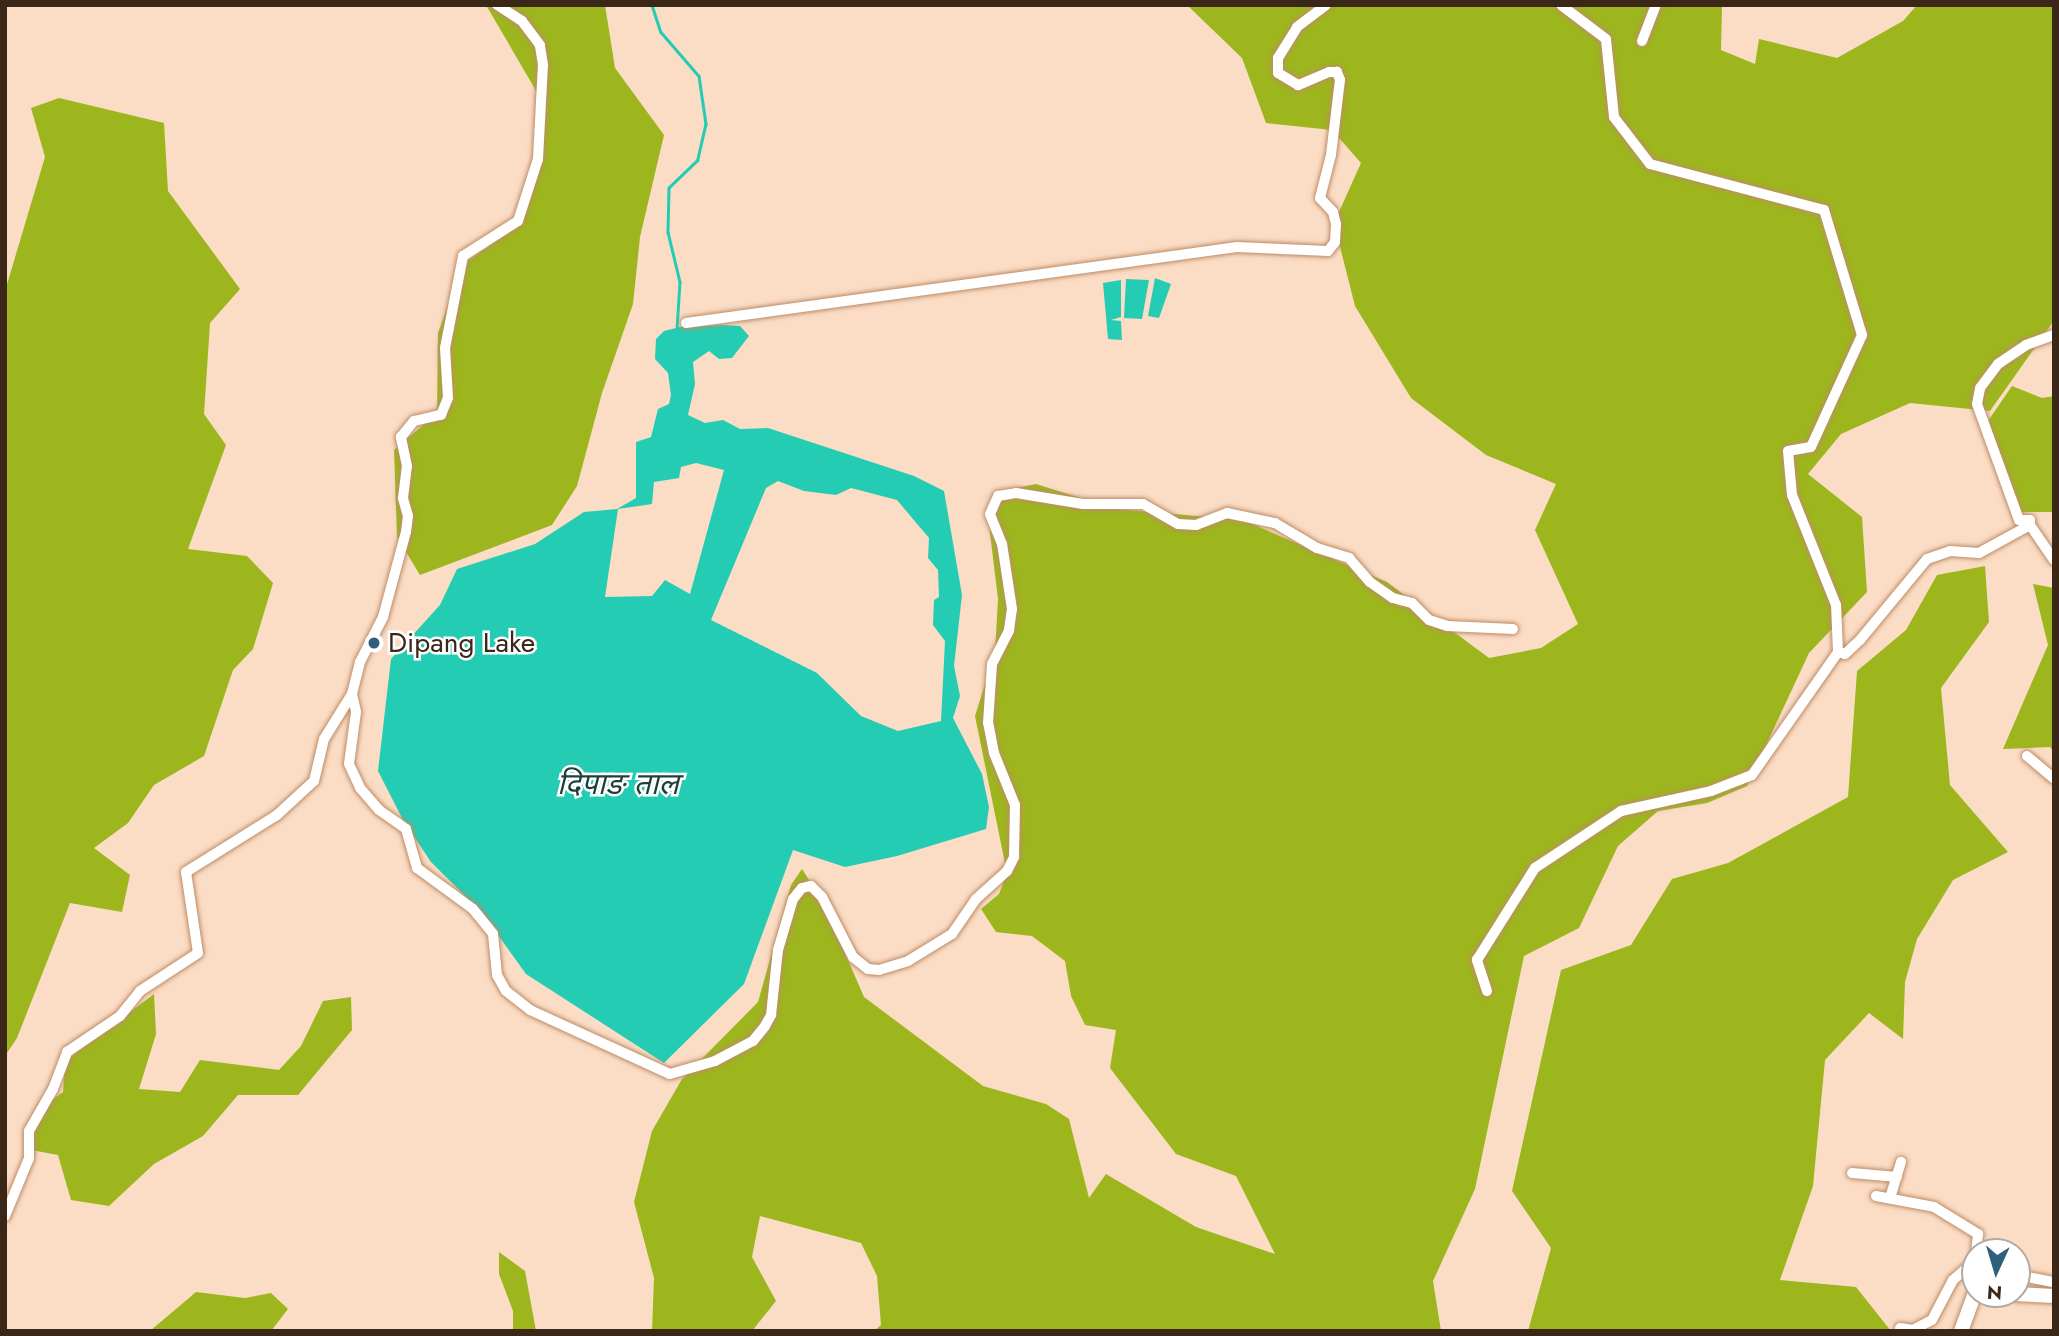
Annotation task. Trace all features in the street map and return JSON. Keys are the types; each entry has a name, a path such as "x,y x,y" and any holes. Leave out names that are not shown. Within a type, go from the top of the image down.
{"main road":[{"path":"2031,1295 2054,1296"},
{"path":"1961,1331 1969,1308"}],"street":[{"path":"5,1216 29,1158 29,1131 67,1052 120,1016 140,990 198,953 186,872 277,815 314,781 324,739 352,694 360,662 383,617 406,533 408,516 403,491 407,466 401,437 414,421 441,415 448,398 445,348 463,256 518,221 538,159 536,136 543,65 540,45 522,21 497,5"},
{"path":"686,323 1237,247 1328,251 1335,242 1336,225 1333,212 1320,198 1331,155 1340,80 1337,72 1329,72 1298,85 1278,73 1278,58 1297,27 1326,5"},
{"path":"1488,991 1477,960 1535,868 1621,811 1711,791 1752,775 1838,652 1836,604 1792,495 1788,451 1811,447 1862,335 1824,210 1650,164 1614,117 1606,39 1561,5"},
{"path":"1642,41 1656,5"},
{"path":"2054,335 2026,345 1998,364 1980,388 1978,404 2019,520 2030,520 2030,525 2054,560"},
{"path":"352,694 356,712 349,764 360,788 379,810 406,829 417,867 473,909 493,934 497,975 506,991 530,1010 670,1074 715,1061 753,1041 765,1026 771,1014 778,950 793,899 802,888 811,886 822,897 853,957 867,969 879,970 893,968 952,934 976,899 1007,871 1014,857 1016,805 998,763 988,723 992,664 1009,630 1012,609 1002,544 990,514 998,496 1016,493 1083,504 1143,504 1178,524 1196,525 1227,513 1240,513 1284,525 1317,548 1349,558 1382,591 1412,603 1437,623 1513,629"},
{"path":"1838,652 1845,653 1860,640 1927,559 1950,551 1979,553 2030,525"},
{"path":"2028,756 2054,779"},
{"path":"1890,1199 1901,1162"},
{"path":"1852,1173 1897,1177"},
{"path":"1876,1196 1934,1207 1978,1234 1978,1238"},
{"path":"1900,1328 1913,1330 1932,1320 1953,1280 1961,1273"},
{"path":"2031,1278 2054,1282"}],"green space":[{"path":"486,5 605,5 615,68 664,135 640,237 633,304 602,393 577,486 552,525 420,575 397,537 394,450 437,413 438,333 463,264 520,225 545,106"},
{"path":"1187,5 1722,5 1721,50 1755,64 1759,39 1837,58 1903,21 1917,5 2054,5 2053,322 1990,411 1910,403 1841,434 1808,474 1862,517 1867,592 1809,653 1747,786 1707,803 1658,811 1618,846 1579,928 1524,956 1475,1189 1433,1281 1441,1331 874,1331 881,1325 877,1276 861,1243 760,1216 752,1257 776,1301 752,1331 652,1331 654,1278 634,1202 652,1131 682,1079 758,1002 791,885 802,869 822,900 864,997 983,1086 1046,1104 1069,1119 1089,1198 1106,1174 1196,1227 1275,1254 1236,1176 1176,1154 1110,1068 1116,1030 1085,1025 1071,996 1065,961 1032,936 996,932 981,909 999,894 1007,873 975,716 995,652 998,599 990,533 996,492 1036,484 1116,509 1243,520 1387,582 1489,658 1541,648 1578,624 1535,530 1556,484 1486,455 1411,398 1355,306 1334,223 1361,163 1332,130 1266,123 1242,58"},
{"path":"59,98 164,123 168,191 240,289 210,323 204,414 226,445 188,549 247,556 273,583 253,649 233,670 204,756 154,785 128,823 94,848 130,875 122,912 70,903 17,1038 5,1056 5,291 45,157 31,108"},
{"path":"2012,386 2042,398 2054,396 2054,512 2022,512 1988,421"},
{"path":"1985,566 1989,622 1941,688 1950,785 2008,852 1953,880 1917,939 1905,982 1903,1039 1869,1013 1825,1060 1813,1186 1780,1280 1856,1287 1891,1331 1528,1331 1551,1248 1512,1191 1561,970 1631,945 1672,879 1728,863 1848,797 1857,671 1906,630 1937,575"},
{"path":"2033,584 2054,588 2054,752 2050,747 2003,749 2048,645"},
{"path":"154,994 156,1034 139,1089 180,1092 200,1060 279,1070 301,1046 323,1001 351,997 352,1030 298,1095 238,1095 203,1136 154,1164 109,1206 71,1200 58,1155 31,1150 34,1113 63,1092 65,1061"},
{"path":"499,1252 525,1271 536,1331 513,1331 513,1311 499,1274"},
{"path":"196,1292 245,1298 271,1293 288,1309 271,1331 150,1331"}],"water":[{"path":"1155,278 1171,284 1159,318 1148,316"},
{"path":"1126,279 1149,280 1142,319 1124,318"},
{"path":"1121,280 1121,317 1111,320 1121,321 1122,340 1108,339 1103,283"},
{"name":"दिपाङ ताल","path":"740,326 749,336 732,358 719,359 709,351 693,362 695,384 688,415 705,423 723,420 740,429 768,428 914,476 944,491 962,595 954,666 960,696 953,718 982,774 989,807 986,829 897,856 845,867 793,850 744,984 664,1063 526,974 483,914 431,862 403,820 378,771 391,659 440,605 457,569 535,544 584,512 617,509 636,498 636,442 651,437 658,409 669,404 671,395 668,373 655,359 656,339 664,331 680,327","holes":["696,463 724,470 690,594 665,580 652,596 605,597 618,509 652,504 654,482 679,478 681,467","778,481 804,491 836,495 851,488 897,500 929,538 928,558 938,570 939,597 934,600 933,625 945,641 941,721 898,731 861,716 817,673 711,620 766,488"]}],"waterway":[{"path":"652,5 661,32 699,76 706,124 698,160 669,188 668,232 680,282 677,330"}],"place":[{"name":"Dipang Lake","path":"374,643"}]}
